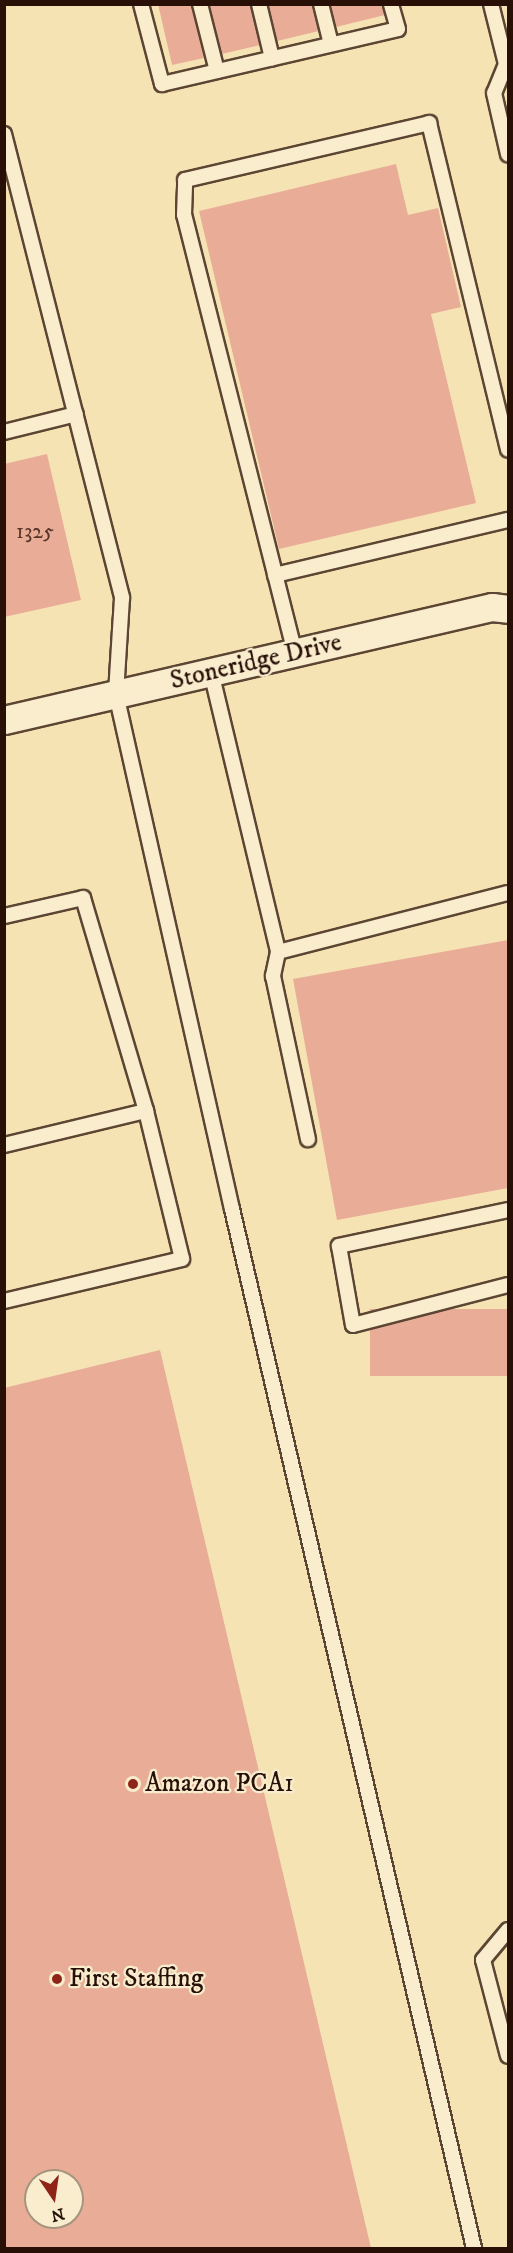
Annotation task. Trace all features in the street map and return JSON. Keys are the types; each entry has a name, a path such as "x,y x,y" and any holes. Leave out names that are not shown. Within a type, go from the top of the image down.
{"street":[{"name":"Stoneridge Drive","path":"4,720 492,608 508,609"}],"lane":[{"path":"141,4 162,84 398,29 391,4"},
{"path":"200,4 217,71"},
{"path":"259,4 272,58"},
{"path":"321,4 331,44"},
{"path":"491,4 506,64 494,93 508,154"},
{"path":"295,653 184,215 185,180 429,123 508,450"},
{"path":"4,134 122,598 116,694 234,1221 474,2248"},
{"path":"4,432 76,414"},
{"path":"275,575 508,519"},
{"path":"211,672 278,952 273,976 308,1139"},
{"path":"278,952 508,892"},
{"path":"4,916 83,898 146,1111 182,1259 4,1301"},
{"path":"4,1145 146,1111"},
{"path":"508,1210 339,1246 353,1324 508,1285"},
{"path":"508,1930 483,1960 506,2039 508,2056"}],"building":[{"path":"158,4 191,4 204,58 172,65"},
{"path":"209,4 250,4 260,45 222,54"},
{"path":"268,4 312,4 319,31 277,41"},
{"path":"330,4 382,4 385,15 336,27"},
{"path":"396,164 408,215 438,208 461,307 431,314 476,503 279,549 199,211"},
{"path":"47,454 81,600 4,617 4,464"},
{"path":"508,940 508,1188 337,1220 293,979"},
{"path":"370,1309 508,1309 508,1376 370,1376"},
{"name":"Amazon PCA1","path":"160,1350 371,2248 4,2248 4,1388"}],"place":[{"name":"Amazon PCA1","path":"133,1784"},
{"name":"First Staffing","path":"57,1979"}]}
